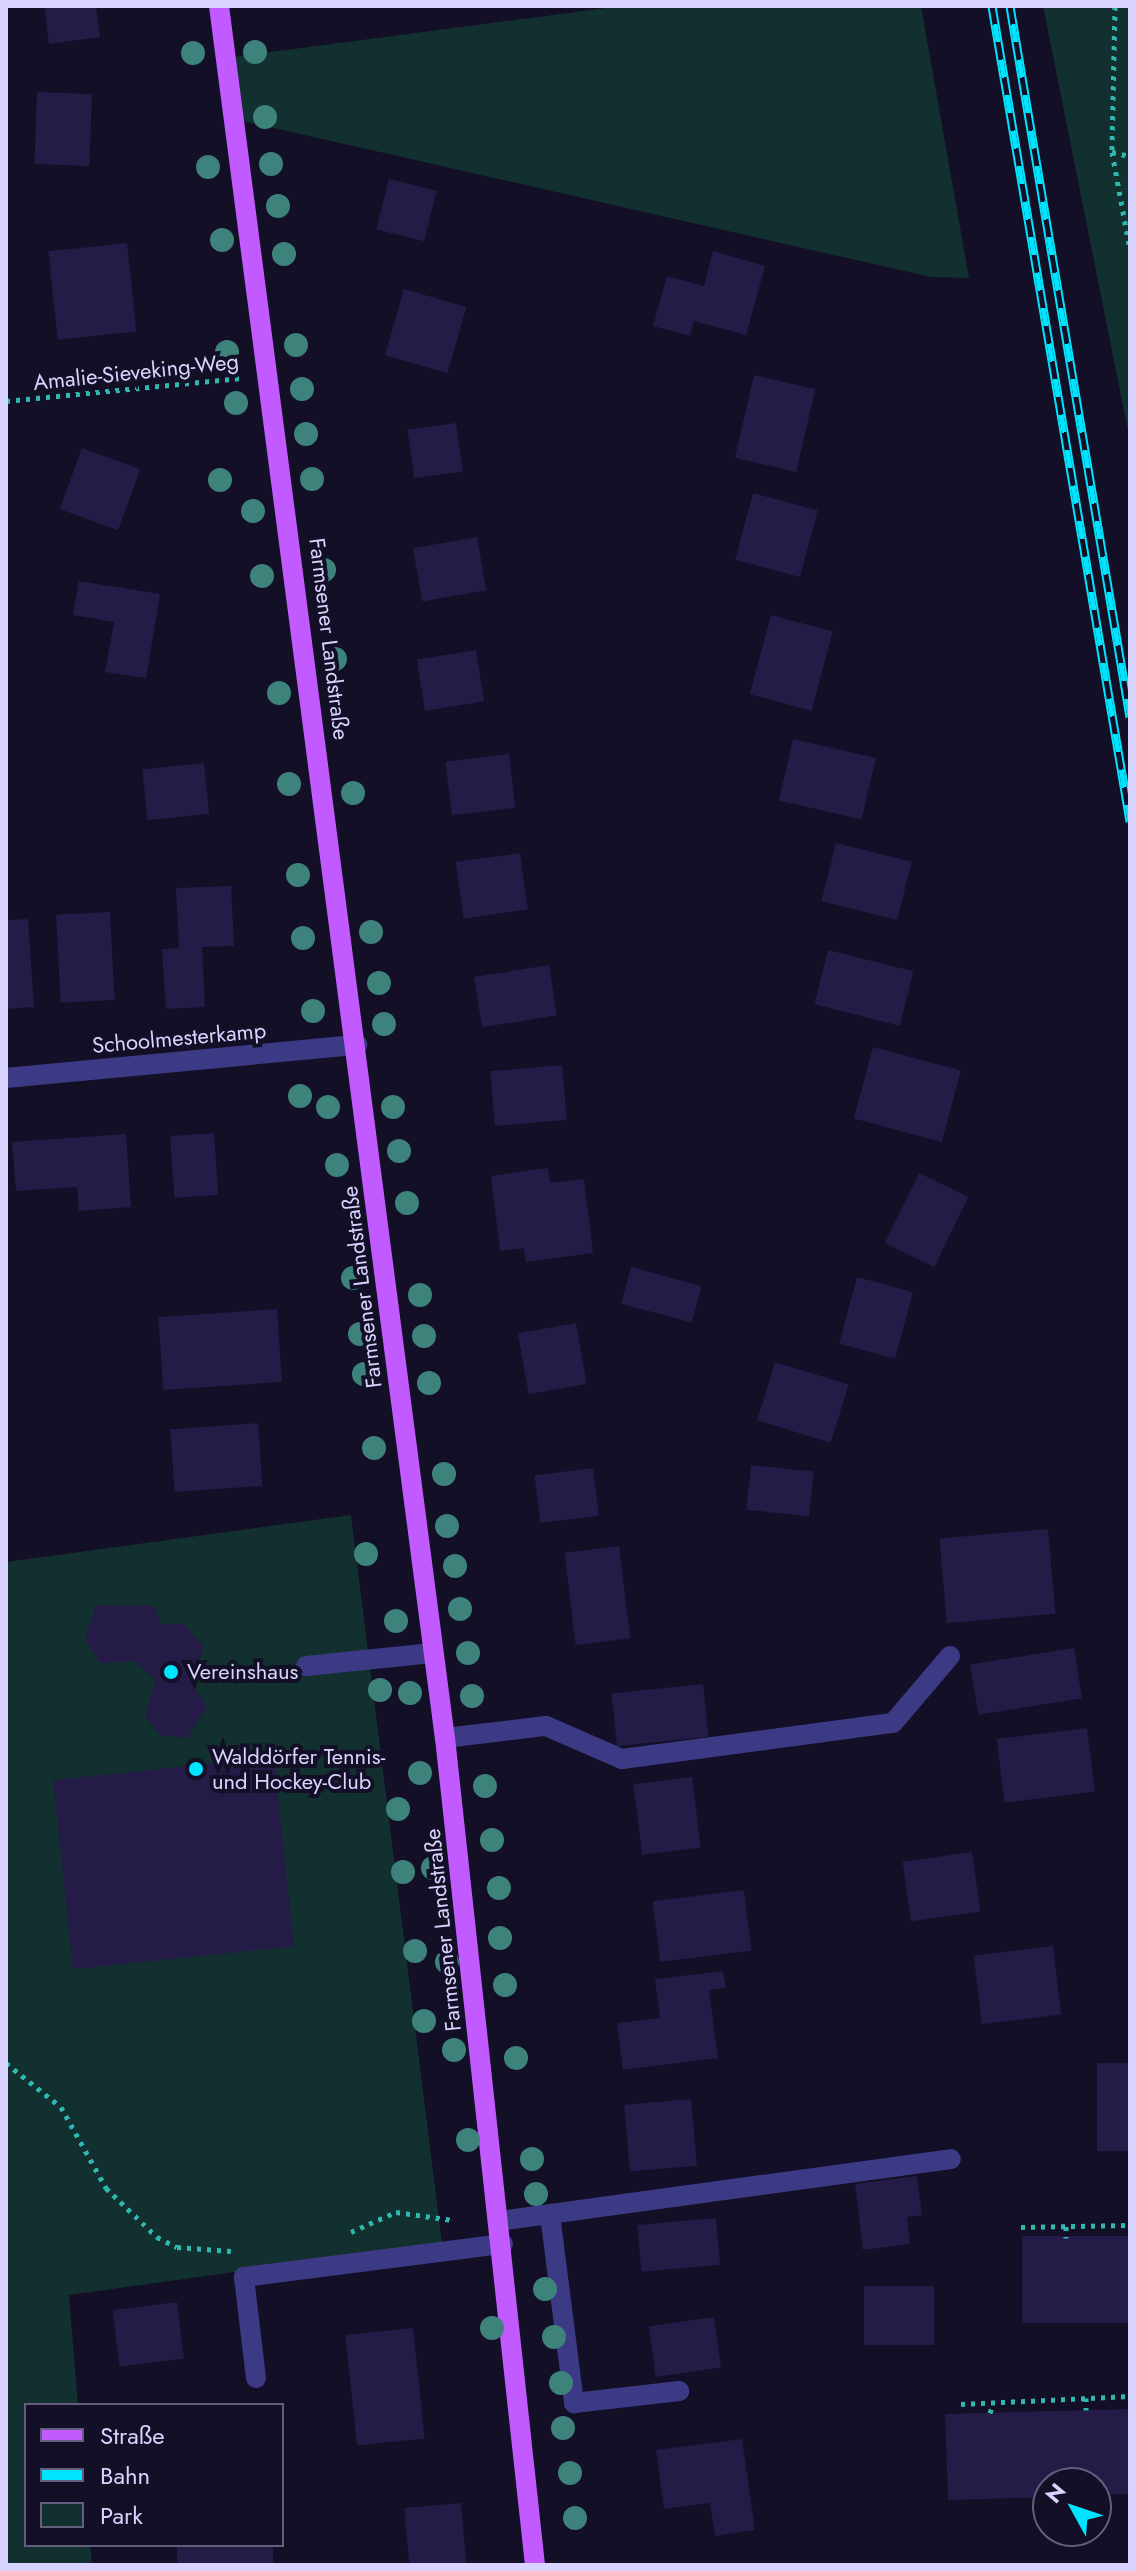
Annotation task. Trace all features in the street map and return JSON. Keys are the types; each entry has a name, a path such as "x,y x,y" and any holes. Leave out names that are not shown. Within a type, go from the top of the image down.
{"main road":[{"name":"Farmsener Landstraße","path":"219,6 270,375 445,1738 503,2244 535,2565"}],"street":[{"name":"Schoolmesterkamp","path":"6,1078 357,1045"},
{"path":"306,1666 432,1653"},
{"path":"445,1738 546,1726 622,1759 893,1723 950,1656"},
{"path":"499,2221 951,2159"},
{"path":"550,2215 574,2403 679,2391"},
{"path":"256,2378 244,2277 503,2244"}],"path":[{"path":"1115,6 1112,152 1130,250"},
{"path":"1112,152 1130,156"},
{"name":"Amalie-Sieveking-Weg","path":"6,401 270,375"},
{"path":"6,2063 61,2107 106,2188 157,2237 201,2252 239,2250"},
{"path":"343,2234 405,2212 469,2225 499,2221"},
{"path":"1021,2227 1130,2225"},
{"path":"1066,2226 1066,2238"},
{"path":"961,2404 1130,2396"},
{"path":"1086,2398 1086,2410"},
{"path":"990,2413 993,2403"}],"green space":[{"path":"621,6 921,6 969,278 931,277 234,119 226,58"},
{"path":"1043,6 1130,6 1130,441"},
{"path":"351,1515 442,2243 69,2295 78,2403 24,2403 24,2547 90,2547 92,2565 6,2565 6,1562"}],"building":[{"path":"44,6 96,6 100,37 49,44"},
{"path":"37,92 92,94 89,166 34,164"},
{"path":"389,179 437,191 424,241 376,229"},
{"path":"127,243 136,332 58,340 48,251"},
{"path":"713,251 765,266 746,335 694,321 690,336 653,326 667,276 704,286"},
{"path":"404,289 466,307 447,373 385,355"},
{"path":"754,375 815,389 796,472 735,458"},
{"path":"456,423 463,472 414,478 407,430"},
{"path":"82,448 140,469 118,530 60,509"},
{"path":"753,493 818,510 800,577 735,560"},
{"path":"477,537 486,590 422,601 413,548"},
{"path":"79,581 160,594 146,678 105,672 114,622 73,615"},
{"path":"771,615 833,632 812,711 750,694"},
{"path":"476,650 484,701 425,711 417,659"},
{"path":"793,739 876,758 862,820 779,800"},
{"path":"509,754 516,808 452,815 445,762"},
{"path":"204,763 209,814 148,820 142,769"},
{"path":"836,843 912,862 897,920 821,901"},
{"path":"520,853 528,909 464,918 456,862"},
{"path":"231,886 234,946 202,947 205,1007 166,1009 162,949 179,948 176,888"},
{"path":"110,912 115,1000 61,1003 56,915"},
{"path":"28,919 34,1007 6,1009 6,920"},
{"path":"828,950 913,971 900,1026 814,1004"},
{"path":"549,965 557,1015 482,1027 474,977"},
{"path":"873,1047 961,1071 942,1142 854,1118"},
{"path":"562,1065 567,1120 495,1126 490,1071"},
{"path":"214,1133 218,1195 174,1198 170,1136"},
{"path":"126,1134 131,1207 79,1211 77,1187 16,1191 12,1142"},
{"path":"548,1168 550,1183 584,1179 593,1253 526,1262 524,1248 500,1251 491,1176"},
{"path":"919,1173 968,1197 934,1267 885,1243"},
{"path":"631,1267 702,1286 692,1323 621,1304"},
{"path":"857,1277 913,1292 895,1359 839,1344"},
{"path":"277,1309 282,1382 163,1390 158,1317"},
{"path":"576,1323 587,1384 529,1394 518,1333"},
{"path":"775,1362 849,1385 831,1443 757,1420"},
{"path":"258,1423 262,1486 175,1492 170,1429"},
{"path":"751,1465 814,1472 809,1516 746,1510"},
{"path":"593,1468 599,1516 540,1523 534,1475"},
{"path":"1048,1529 1055,1614 947,1623 939,1538"},
{"path":"619,1546 630,1638 576,1645 564,1553"},
{"name":"Vereinshaus","path":"96,1605 155,1606 160,1625 183,1623 204,1647 191,1683 207,1706 187,1738 160,1735 145,1716 156,1680 135,1661 100,1663 85,1640"},
{"path":"1074,1648 1082,1698 978,1715 970,1664"},
{"path":"703,1684 709,1737 617,1746 612,1694"},
{"path":"1087,1728 1095,1792 1004,1803 997,1739"},
{"path":"274,1757 294,1946 73,1969 53,1780"},
{"path":"692,1777 701,1847 642,1855 633,1784"},
{"path":"972,1852 980,1911 911,1921 903,1862"},
{"path":"744,1890 751,1951 660,1962 653,1901"},
{"path":"1053,1946 1061,2014 982,2024 974,1956"},
{"path":"723,1971 726,1988 709,1990 718,2058 623,2070 617,2023 660,2018 655,1979"},
{"path":"1097,2063 1130,2063 1130,2151 1097,2151"},
{"path":"691,2099 697,2166 630,2172 624,2105"},
{"path":"917,2176 922,2215 907,2217 910,2244 863,2250 855,2184"},
{"path":"716,2218 720,2265 641,2272 637,2225"},
{"path":"1022,2236 1130,2236 1130,2323 1022,2323"},
{"path":"864,2286 934,2286 934,2345 864,2345"},
{"path":"177,2302 184,2359 119,2366 112,2310"},
{"path":"714,2317 721,2368 656,2377 649,2326"},
{"path":"413,2328 425,2438 357,2445 345,2335"},
{"path":"1130,2409 1130,2494 1112,2495 1112,2467 1032,2467 1032,2497 948,2500 945,2414"},
{"path":"742,2439 755,2530 715,2536 710,2503 664,2509 656,2450"},
{"path":"461,2503 466,2565 409,2565 404,2508"},
{"path":"177,2547 273,2547 273,2565 177,2565"}],"railway":[{"path":"992,6 1130,821"},
{"path":"1010,6 1130,717"}],"place":[{"name":"Vereinshaus","path":"171,1672"},
{"name":"Walddörfer Tennis- und Hockey-Club","path":"196,1769"}]}
